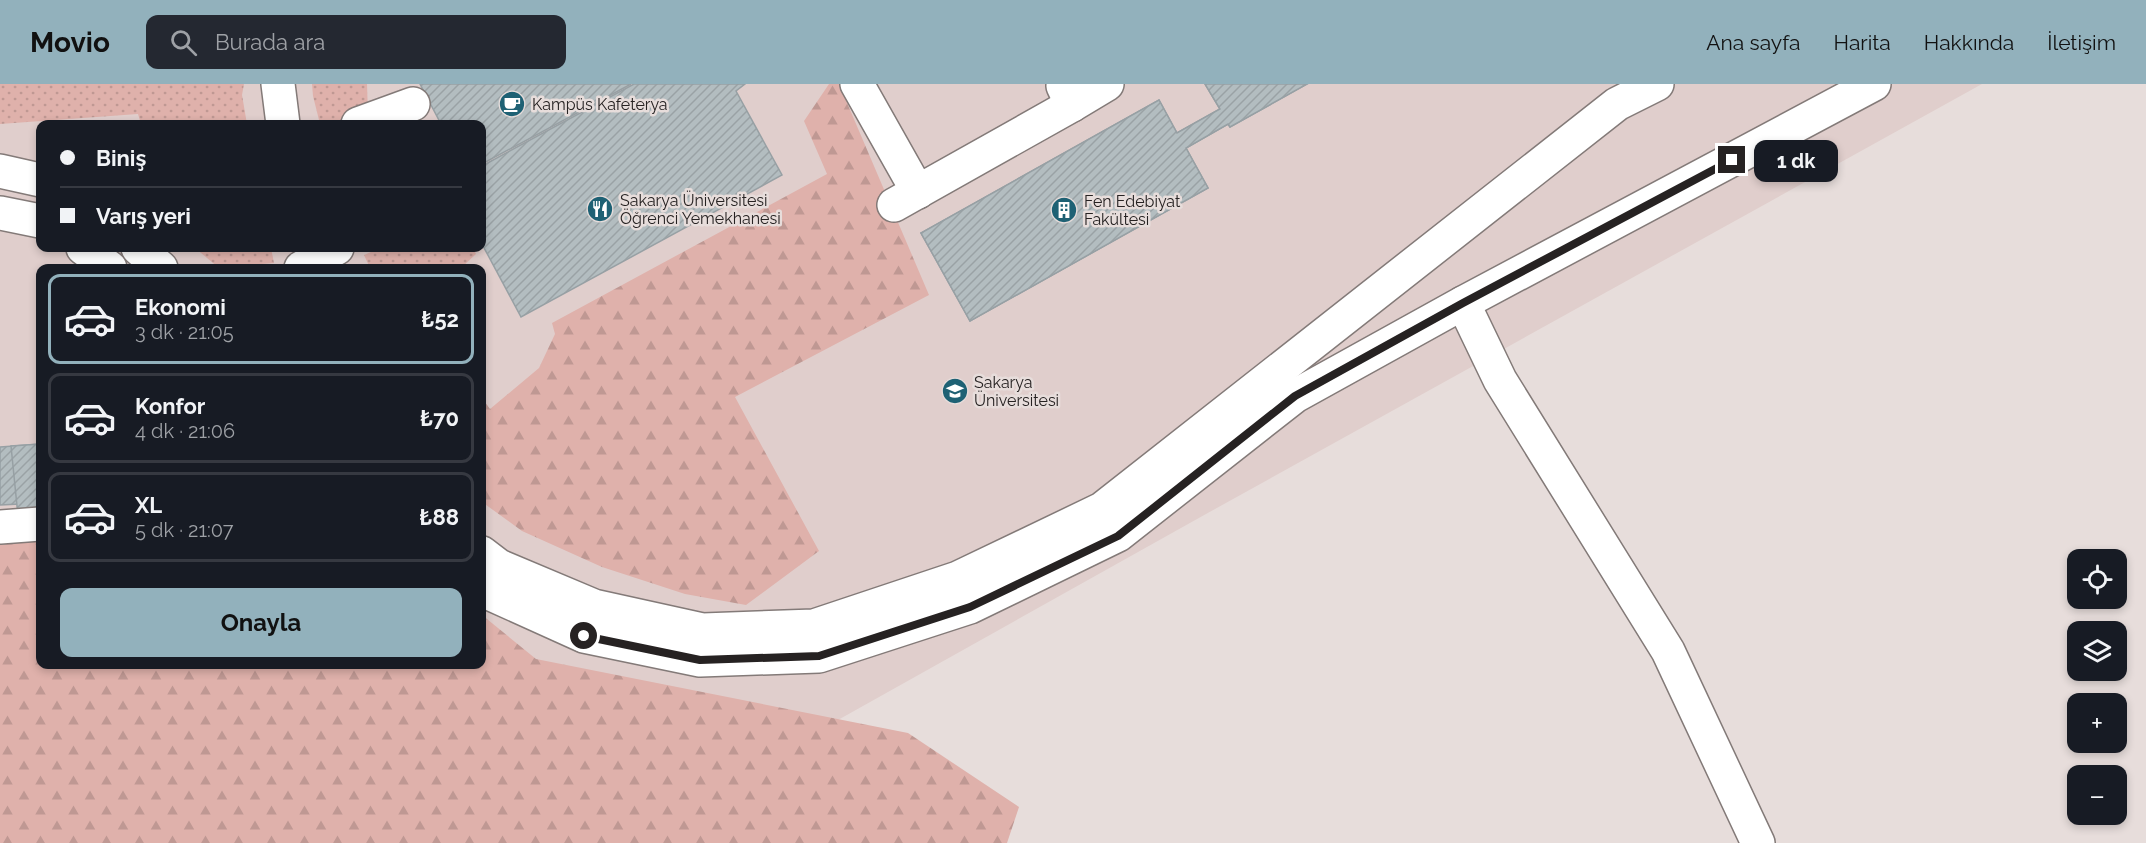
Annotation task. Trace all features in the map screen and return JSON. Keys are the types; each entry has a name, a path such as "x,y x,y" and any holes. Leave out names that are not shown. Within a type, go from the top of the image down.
{"street":[{"path":"278,84 282,120"},
{"path":"857,84 906,199 1067,94 1107,84"},
{"path":"486,557 499,566 594,606 703,630 814,626 958,578 1102,509 1617,104 1657,84"},
{"path":"486,592 584,636 700,660 819,656 970,607 1118,536 1295,396 1463,303 1874,84"},
{"path":"369,120 413,104"},
{"path":"0,171 36,179"},
{"path":"0,213 36,220"},
{"path":"88,252 105,264"},
{"path":"142,252 156,264"},
{"path":"307,264 330,252"},
{"path":"1463,303 1500,380 1668,651 1758,843"},
{"path":"0,527 36,524"}],"shaded area":[{"name":"Sakarya Üniversitesi","path":"0,84 1982,84 638,832 308,843 0,843"}],"green space":[{"path":"0,84 244,84 242,95 246,120 140,120 138,114 0,124"},
{"path":"312,84 367,84 368,116 350,120 319,120"},
{"path":"829,84 839,84 929,295 735,397 819,551 746,605 685,594 602,567 522,531 486,505 486,404 490,409 539,368 555,334 552,323 827,174 804,121"},
{"path":"200,252 272,252 274,263 263,264 214,264"},
{"path":"371,252 475,252 476,254 465,264 368,264 364,255"},
{"path":"36,540 36,669 486,669 486,618 536,659 908,733 1019,807 1007,843 0,843 0,545"}],"building":[{"name":"Kampüs Kafeterya","path":"420,84 631,84 486,162 486,120 439,120"},
{"name":"Sakarya Üniversitesi Öğrenci Yemekhanesi","path":"634,84 745,84 736,91 782,175 521,317 486,251 486,164"},
{"name":"Fen Edebiyat Fakültesi","path":"1205,84 1307,84 1230,127 1228,124 1186,148 1208,188 970,321 921,233 1159,100 1177,133 1220,109"},
{"name":"Fen Edebiyat Fakültesi","path":"1205,84 1307,84 1230,127 1228,124 1186,148 1208,188 970,321 921,233 1159,100 1177,133 1220,109"},
{"path":"36,444 36,503 0,505 0,447"},
{"path":"36,444 36,513 19,526 11,446"}],"place":[{"name":"Kampüs Kafeterya","path":"512,104"},
{"name":"Sakarya Üniversitesi Öğrenci Yemekhanesi","path":"600,209"},
{"name":"Fen Edebiyat Fakültesi","path":"1064,210"},
{"name":"Sakarya Üniversitesi","path":"955,391"}],"route":[{"path":"584,636 700,660 819,656 970,607 1118,536 1295,396 1463,303 1732,160"}]}
